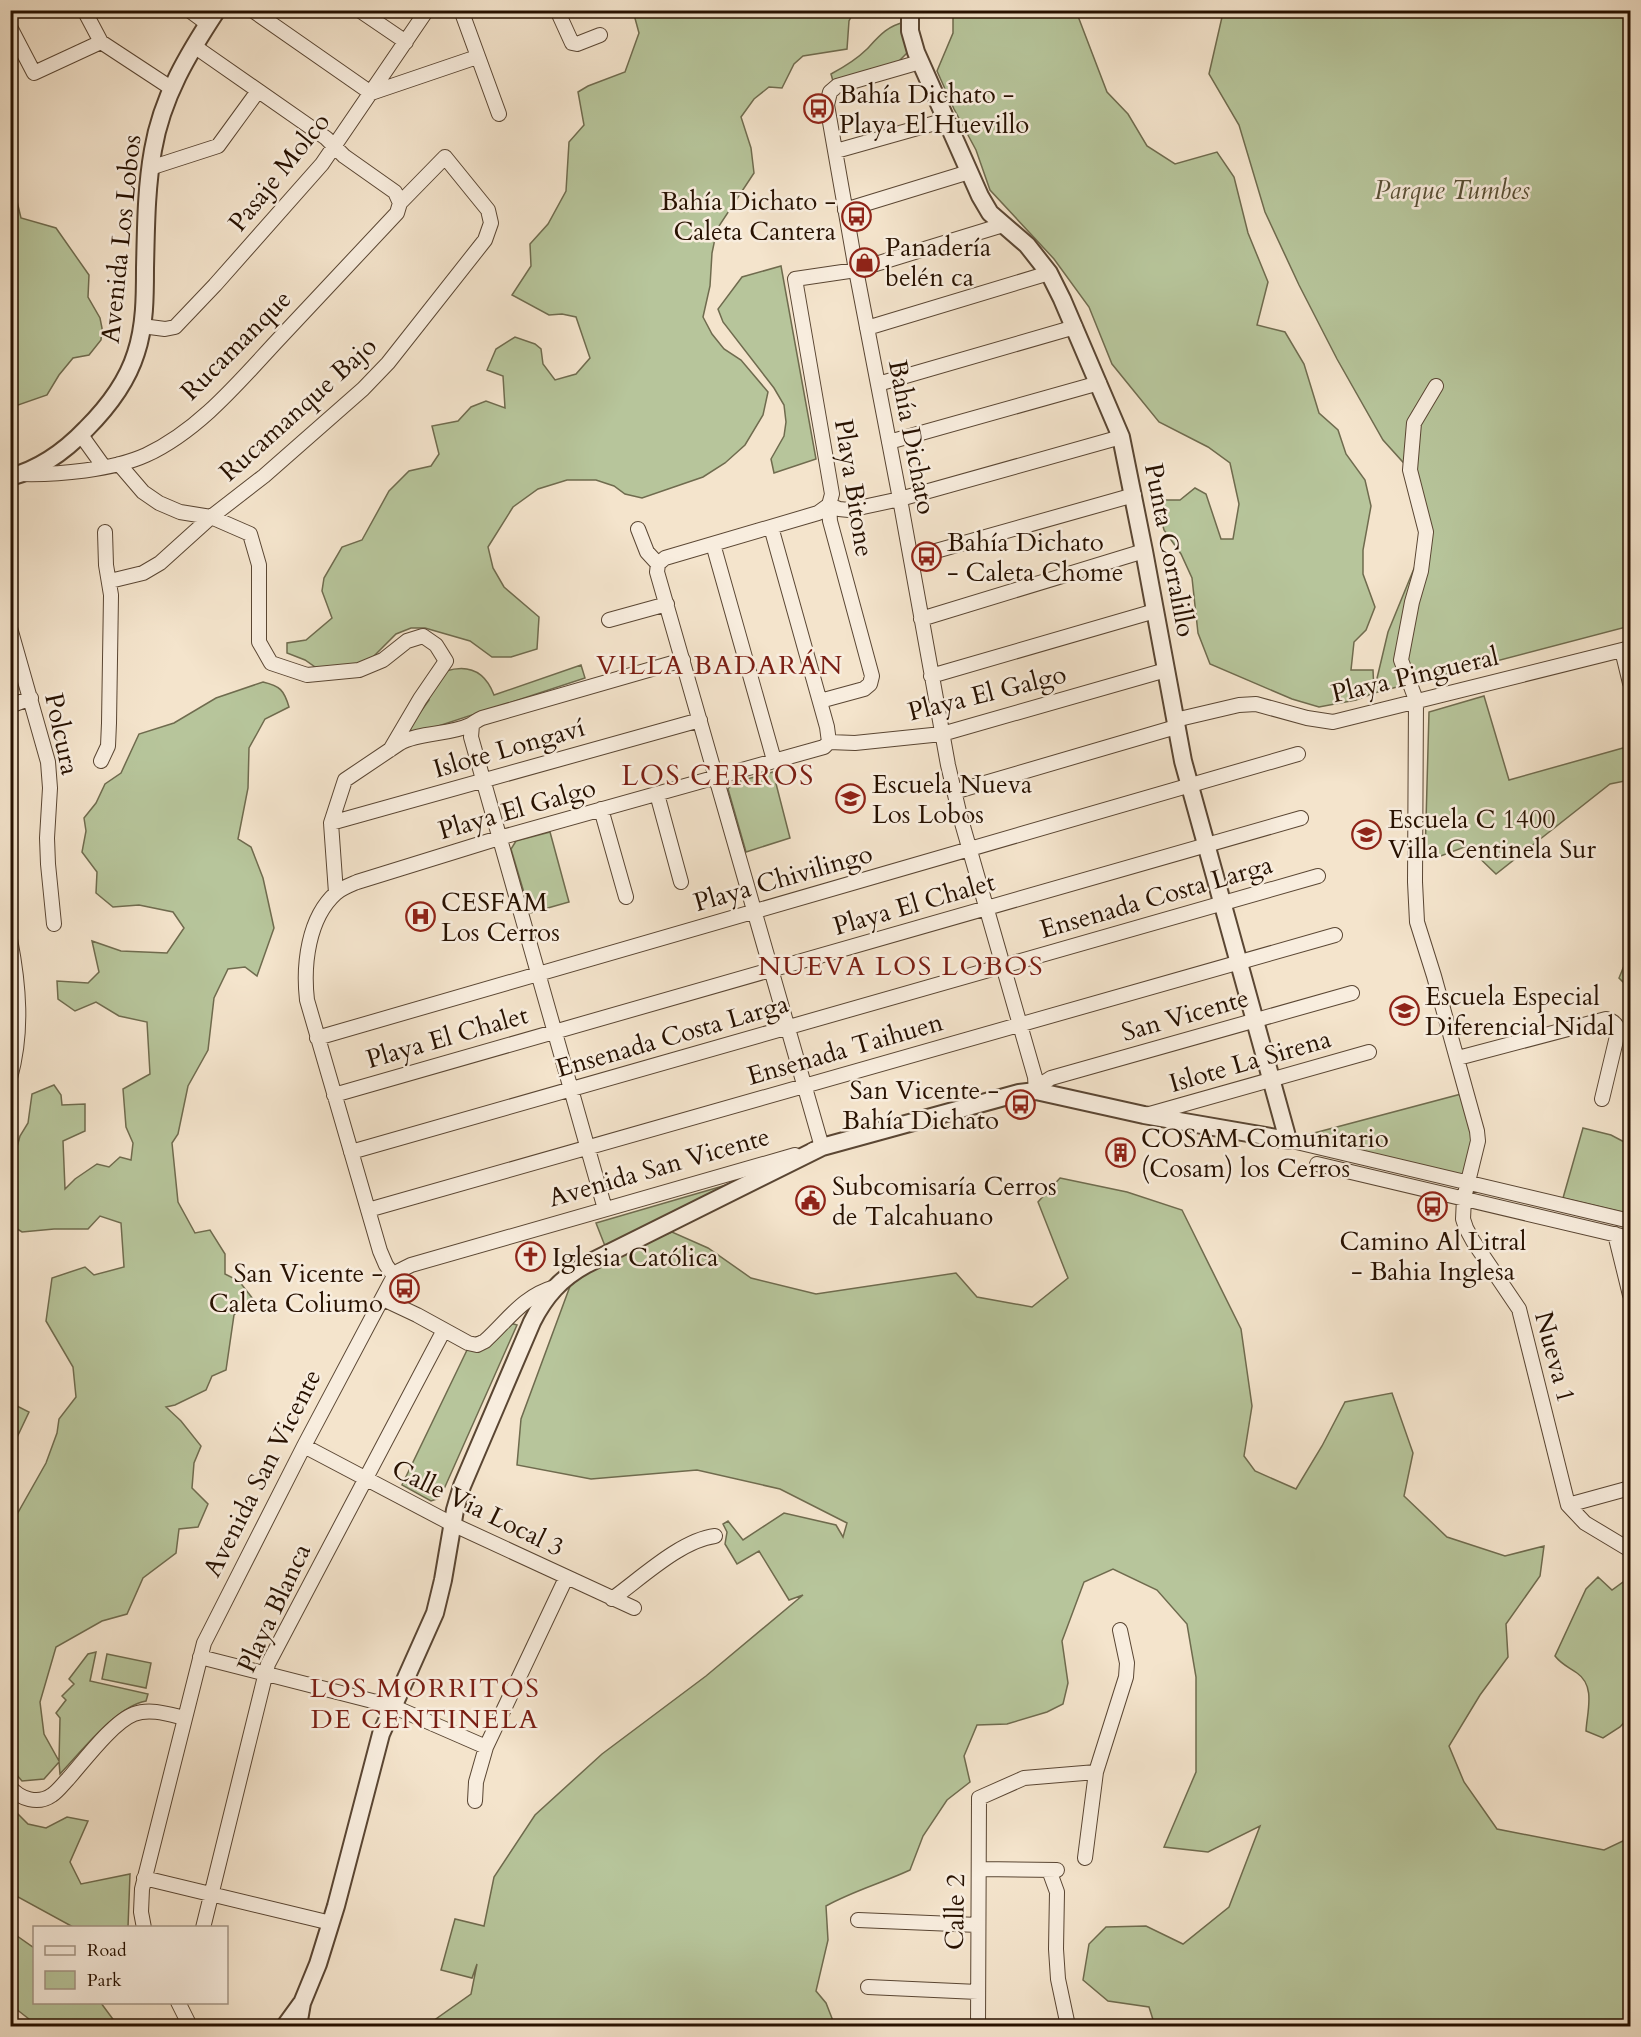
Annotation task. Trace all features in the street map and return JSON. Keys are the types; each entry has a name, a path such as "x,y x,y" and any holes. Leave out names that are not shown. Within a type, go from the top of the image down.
{"street":[{"path":"84,10 101,42 171,88"},
{"path":"189,10 213,17"},
{"path":"252,10 371,93 477,57"},
{"path":"359,10 406,42"},
{"name":"Pasaje Molco","path":"142,326 168,329 178,325 215,285 315,172 427,10"},
{"path":"461,10 499,114"},
{"path":"557,10 572,43 577,44 600,35"},
{"name":"Punta Corralillo","path":"910,10 910,31 920,62 985,205 1003,225 1027,245 1049,273 1075,327 1121,437 1189,785 1288,1140"},
{"name":"Avenida Los Lobos","path":"15,476 41,465 81,435 106,406 123,381 135,355 142,326 150,168 158,126 171,88 213,17"},
{"path":"10,27 34,73 101,42"},
{"path":"194,46 326,138 344,156 395,192 400,203"},
{"name":"Bahía Dichato","path":"920,62 841,85 833,89 828,96 827,105 954,792 1035,1077 1036,1091"},
{"path":"150,168 218,146 258,91"},
{"path":"836,152 946,120"},
{"name":"Rucamanque","path":"15,476 119,464 145,456 167,444 214,406 397,213 400,203 445,157"},
{"name":"Rucamanque Bajo","path":"211,517 300,446 378,374 485,240 491,223 488,210 445,157"},
{"path":"845,210 969,172"},
{"path":"856,270 1003,225"},
{"name":"Playa Bitone","path":"820,701 864,689 872,680 830,521 829,505 832,494 795,279 856,270"},
{"path":"867,328 1049,273"},
{"path":"878,384 1075,327"},
{"path":"889,442 1099,383"},
{"path":"1416,700 1401,660 1412,602 1421,571 1426,532 1410,470 1414,423 1436,386"},
{"path":"81,435 104,467"},
{"path":"298,2026 302,2003 331,1923 381,1734 435,1613 452,1524 462,1486 538,1309 555,1287 569,1274 822,1147 666,604 657,572 658,564 665,558 818,513 829,505 849,510 900,499 1121,437"},
{"path":"119,464 143,492 159,503 180,512 211,517 250,534 259,565 259,642 271,663 308,675 360,670 383,660 407,642 423,636 436,645 446,661 390,750"},
{"path":"911,558 1134,495"},
{"path":"110,582 152,568 169,556 211,517"},
{"path":"771,527 820,701 829,742"},
{"path":"638,529 647,552 658,564"},
{"path":"101,761 109,741 110,582 106,565 105,532"},
{"path":"713,544 774,760"},
{"path":"921,619 1144,551"},
{"path":"609,620 666,604"},
{"path":"931,676 1155,611"},
{"name":"Polcura","path":"10,628 45,749 50,775 48,856 54,924"},
{"path":"1626,649 1630,683"},
{"name":"Playa Pingueral","path":"954,792 1239,705 1256,704 1307,718 1333,722 1626,649"},
{"path":"394,1276 382,1258 317,1038 304,981 316,922 321,911 336,893 331,823 345,780 410,738 420,738 472,725 482,718 683,660"},
{"name":"Playa El Galgo","path":"336,893 357,882 499,838 824,747 829,742 866,743 942,734 1166,670"},
{"path":"10,706 31,698"},
{"name":"Nueva 1","path":"1416,700 1415,908 1417,922 1473,1113 1478,1141 1464,1198 1463,1211 1466,1228 1519,1309 1568,1505"},
{"name":"Islote Longaví","path":"331,823 700,720"},
{"path":"472,725 471,737 483,781 605,1209"},
{"name":"Playa Chivilingo","path":"317,1038 1298,754"},
{"path":"657,794 681,882"},
{"path":"601,809 626,897"},
{"name":"Playa El Chalet","path":"334,1095 1301,818"},
{"name":"Ensenada Costa Larga","path":"351,1152 1318,876"},
{"name":"Ensenada Taihuen","path":"368,1210 1335,935"},
{"path":"10,939 19,1015 18,1042 10,1078"},
{"name":"San Vicente","path":"1036,1091 1040,1085 1051,1078 1352,993"},
{"path":"1458,1059 1606,1019 1615,1024 1618,1032 1602,1099"},
{"name":"Islote La Sirena","path":"1144,1115 1369,1052"},
{"name":"Avenida San Vicente","path":"144,1926 141,1899 144,1878 200,1657 211,1627 394,1276 411,1265 822,1147 1018,1093 1036,1091 1144,1115 1288,1140 1630,1221"},
{"path":"1317,1164 1630,1238"},
{"path":"1615,1234 1630,1295"},
{"path":"383,1299 468,1343 481,1344 527,1299 555,1287"},
{"name":"Playa Blanca","path":"204,1926 272,1655 444,1330"},
{"name":"Calle Via Local 3","path":"304,1446 452,1524 633,1608"},
{"path":"1630,1488 1568,1505 1585,1523 1630,1550"},
{"path":"612,1599 683,1548 700,1539 715,1536"},
{"path":"475,1801 476,1782 486,1747 566,1578"},
{"path":"1085,1858 1096,1772 1126,1677 1127,1664 1120,1630"},
{"path":"200,1657 392,1706 486,1747"},
{"path":"10,1787 31,1800 45,1798 57,1791 114,1728 127,1718 149,1712 184,1718"},
{"name":"Calle 2","path":"978,2026 979,1798 1024,1778 1096,1772"},
{"path":"979,1869 1053,1870 1057,1892 1058,1979 1068,2026"},
{"path":"144,1878 331,1923"},
{"path":"858,1920 978,1925"},
{"path":"868,1988 978,1992"},
{"path":"285,2026 302,2003"},
{"path":"181,2005 190,2026"}],"green space":[{"name":"Parque Tumbes","path":"1237,10 1630,11 1630,626 1374,693 1356,700 1319,707 1292,699 1210,664 1198,633 1192,578 1181,554 1164,530 1160,515 1166,500 1180,500 1195,488 1206,494 1221,539 1233,539 1239,504 1230,463 1208,447 1159,422 1112,364 1089,307 1054,259 990,190 976,150 937,71 953,33 953,11 1076,11 1107,92 1128,114 1147,146 1175,164 1217,152 1234,177 1248,233 1268,282 1257,325 1285,332 1304,364 1319,413 1338,430 1346,454 1365,480 1371,506 1363,550 1363,574 1375,607 1366,630 1354,642 1351,670 1373,670 1374,691 1388,632 1429,532 1410,470 1383,440 1337,359 1299,285 1265,212 1239,125 1209,74 1222,17"},
{"path":"633,11 854,11 849,21 847,49 803,56 794,64 782,88 769,87 754,99 741,117 751,148 754,173 717,229 712,253 710,286 703,317 712,334 724,349 741,360 768,392 763,415 745,445 725,463 703,477 642,498 625,494 614,486 596,480 567,480 538,489 513,507 488,547 493,568 504,587 539,617 537,649 511,657 492,657 470,641 425,628 411,628 396,634 357,673 318,669 305,660 287,653 287,643 306,640 332,618 322,591 324,578 342,547 362,540 389,491 409,471 431,466 439,454 432,426 458,421 471,407 486,401 505,408 503,376 487,370 496,349 515,337 535,344 541,349 543,364 555,380 576,374 590,358 576,317 562,314 549,315 512,295 531,266 530,244 548,224 566,191 569,142 584,125 578,92 625,72 639,33"},
{"path":"905,22 908,52 897,63 833,81 831,74 859,56 888,29"},
{"path":"10,187 15,193 21,218 56,228 89,275 88,297 100,318 102,328 101,340 89,355 73,358 47,395 15,406 11,416"},
{"path":"781,266 816,459 774,473 771,459 784,436 786,422 784,405 774,388 723,322 718,309 742,277"},
{"path":"581,665 585,678 414,734 409,728 446,671 462,668 475,671 486,680 494,695"},
{"path":"263,682 281,690 289,707 265,719 249,748 248,788 238,839 251,847 263,878 274,928 257,976 245,967 228,969 214,998 208,1050 188,1086 178,1134 172,1143 178,1202 195,1233 210,1230 225,1254 225,1274 239,1281 253,1299 234,1315 226,1370 212,1376 206,1390 166,1407 181,1421 201,1446 194,1463 192,1488 208,1504 198,1527 179,1529 176,1553 143,1578 127,1614 102,1621 56,1647 40,1702 44,1734 59,1761 60,1718 56,1713 66,1700 62,1696 74,1684 69,1679 88,1654 96,1652 90,1681 148,1694 146,1701 134,1705 111,1721 60,1774 59,1762 44,1779 22,1781 10,1767 11,1525 46,1463 57,1433 59,1419 76,1397 73,1367 46,1321 52,1278 85,1267 94,1275 124,1267 121,1223 100,1216 88,1229 22,1232 11,1225 11,1169 20,1136 28,1123 32,1094 54,1085 61,1095 62,1105 85,1104 85,1131 63,1141 65,1189 97,1164 109,1167 120,1157 131,1160 133,1143 126,1127 123,1089 150,1074 147,1022 119,1016 96,1002 75,1011 58,999 57,981 88,983 99,972 92,941 121,951 167,953 184,928 173,912 139,905 113,907 96,893 97,872 82,852 86,831 84,818 96,803 105,784 121,773 139,734 174,723 216,698"},
{"path":"1484,696 1509,780 1630,746 1630,780 1610,784 1496,874 1467,846 1438,857 1425,858 1429,712"},
{"path":"773,772 790,838 746,852 728,789 732,783"},
{"path":"550,832 569,902 530,913 511,849 516,841"},
{"path":"1630,951 1630,989 1619,978"},
{"path":"1465,1093 1476,1141 1467,1177 1299,1137"},
{"path":"1583,1128 1611,1135 1630,1145 1630,1214 1563,1198"},
{"path":"1060,1178 1127,1192 1182,1210 1241,1329 1252,1406 1244,1456 1255,1471 1296,1489 1345,1402 1392,1393 1413,1453 1404,1496 1447,1537 1505,1556 1544,1546 1540,1576 1506,1624 1508,1657 1480,1695 1449,1746 1464,1782 1497,1829 1604,1850 1623,1841 1630,1826 1630,2026 1155,2026 1149,2007 1108,2001 1083,1980 1089,1944 1106,1927 1146,1926 1183,1944 1229,1907 1260,1826 1208,1852 1164,1847 1196,1772 1196,1677 1187,1624 1157,1590 1113,1569 1084,1582 1062,1641 1068,1683 1063,1704 1047,1712 1007,1724 977,1725 964,1756 970,1782 947,1800 923,1836 910,1870 826,1906 828,1940 816,1991 826,2003 835,2026 426,2026 471,1994 477,1964 472,1978 441,1970 455,1919 484,1926 494,1877 535,1815 602,1754 706,1676 803,1595 789,1600 759,1551 737,1564 725,1544 727,1532 723,1524 728,1521 743,1540 784,1513 836,1525 843,1537 847,1523 780,1489 697,1470 591,1479 517,1465 521,1419 576,1270 672,1232 708,1248 751,1278 816,1294 956,1273 977,1297 1032,1307 1068,1278 1038,1202"},
{"path":"740,1181 605,1246 596,1223"},
{"path":"510,1323 517,1325 440,1498 431,1501 402,1485 468,1348 488,1346"},
{"path":"11,1403 29,1412 11,1450"},
{"path":"1598,1577 1612,1590 1630,1577 1630,1716 1620,1727 1603,1738 1586,1731 1589,1700 1587,1685 1583,1678 1555,1656 1586,1589"},
{"path":"107,1654 151,1663 146,1688 102,1679"},
{"path":"11,1807 28,1824 46,1828 67,1817 88,1821 70,1862 81,1884 130,1874 128,1926 71,1926 18,1897 11,1884"},
{"path":"10,1931 33,1947 33,2004 102,2004 118,2026 38,2026 11,2005"}],"place":[{"name":"Bahía Dichato - Playa El Huevillo","path":"818,109"},
{"name":"Bahía Dichato - Caleta Cantera","path":"857,216"},
{"name":"Panadería belén ca","path":"864,262"},
{"name":"Bahía Dichato - Caleta Chome","path":"926,557"},
{"name":"Escuela Nueva Los Lobos","path":"851,799"},
{"name":"Escuela C 1400 Villa Centinela Sur","path":"1367,834"},
{"name":"CESFAM Los Cerros","path":"420,917"},
{"name":"Escuela Especial Diferencial Nidal","path":"1404,1011"},
{"name":"San Vicente - Bahía Dichato","path":"1020,1105"},
{"name":"COSAM Comunitario (Cosam) los Cerros","path":"1120,1153"},
{"name":"Subcomisaría Cerros de Talcahuano","path":"811,1201"},
{"name":"Camino Al Litral - Bahia Inglesa","path":"1433,1207"},
{"name":"Iglesia Católica","path":"531,1257"},
{"name":"San Vicente - Caleta Coliumo","path":"404,1288"}],"district":[{"name":"VILLA BADARÁN","path":"720,665"},
{"name":"LOS CERROS","path":"718,776"},
{"name":"NUEVA LOS LOBOS","path":"901,966"},
{"name":"LOS MORRITOS DE CENTINELA","path":"425,1704"}]}
